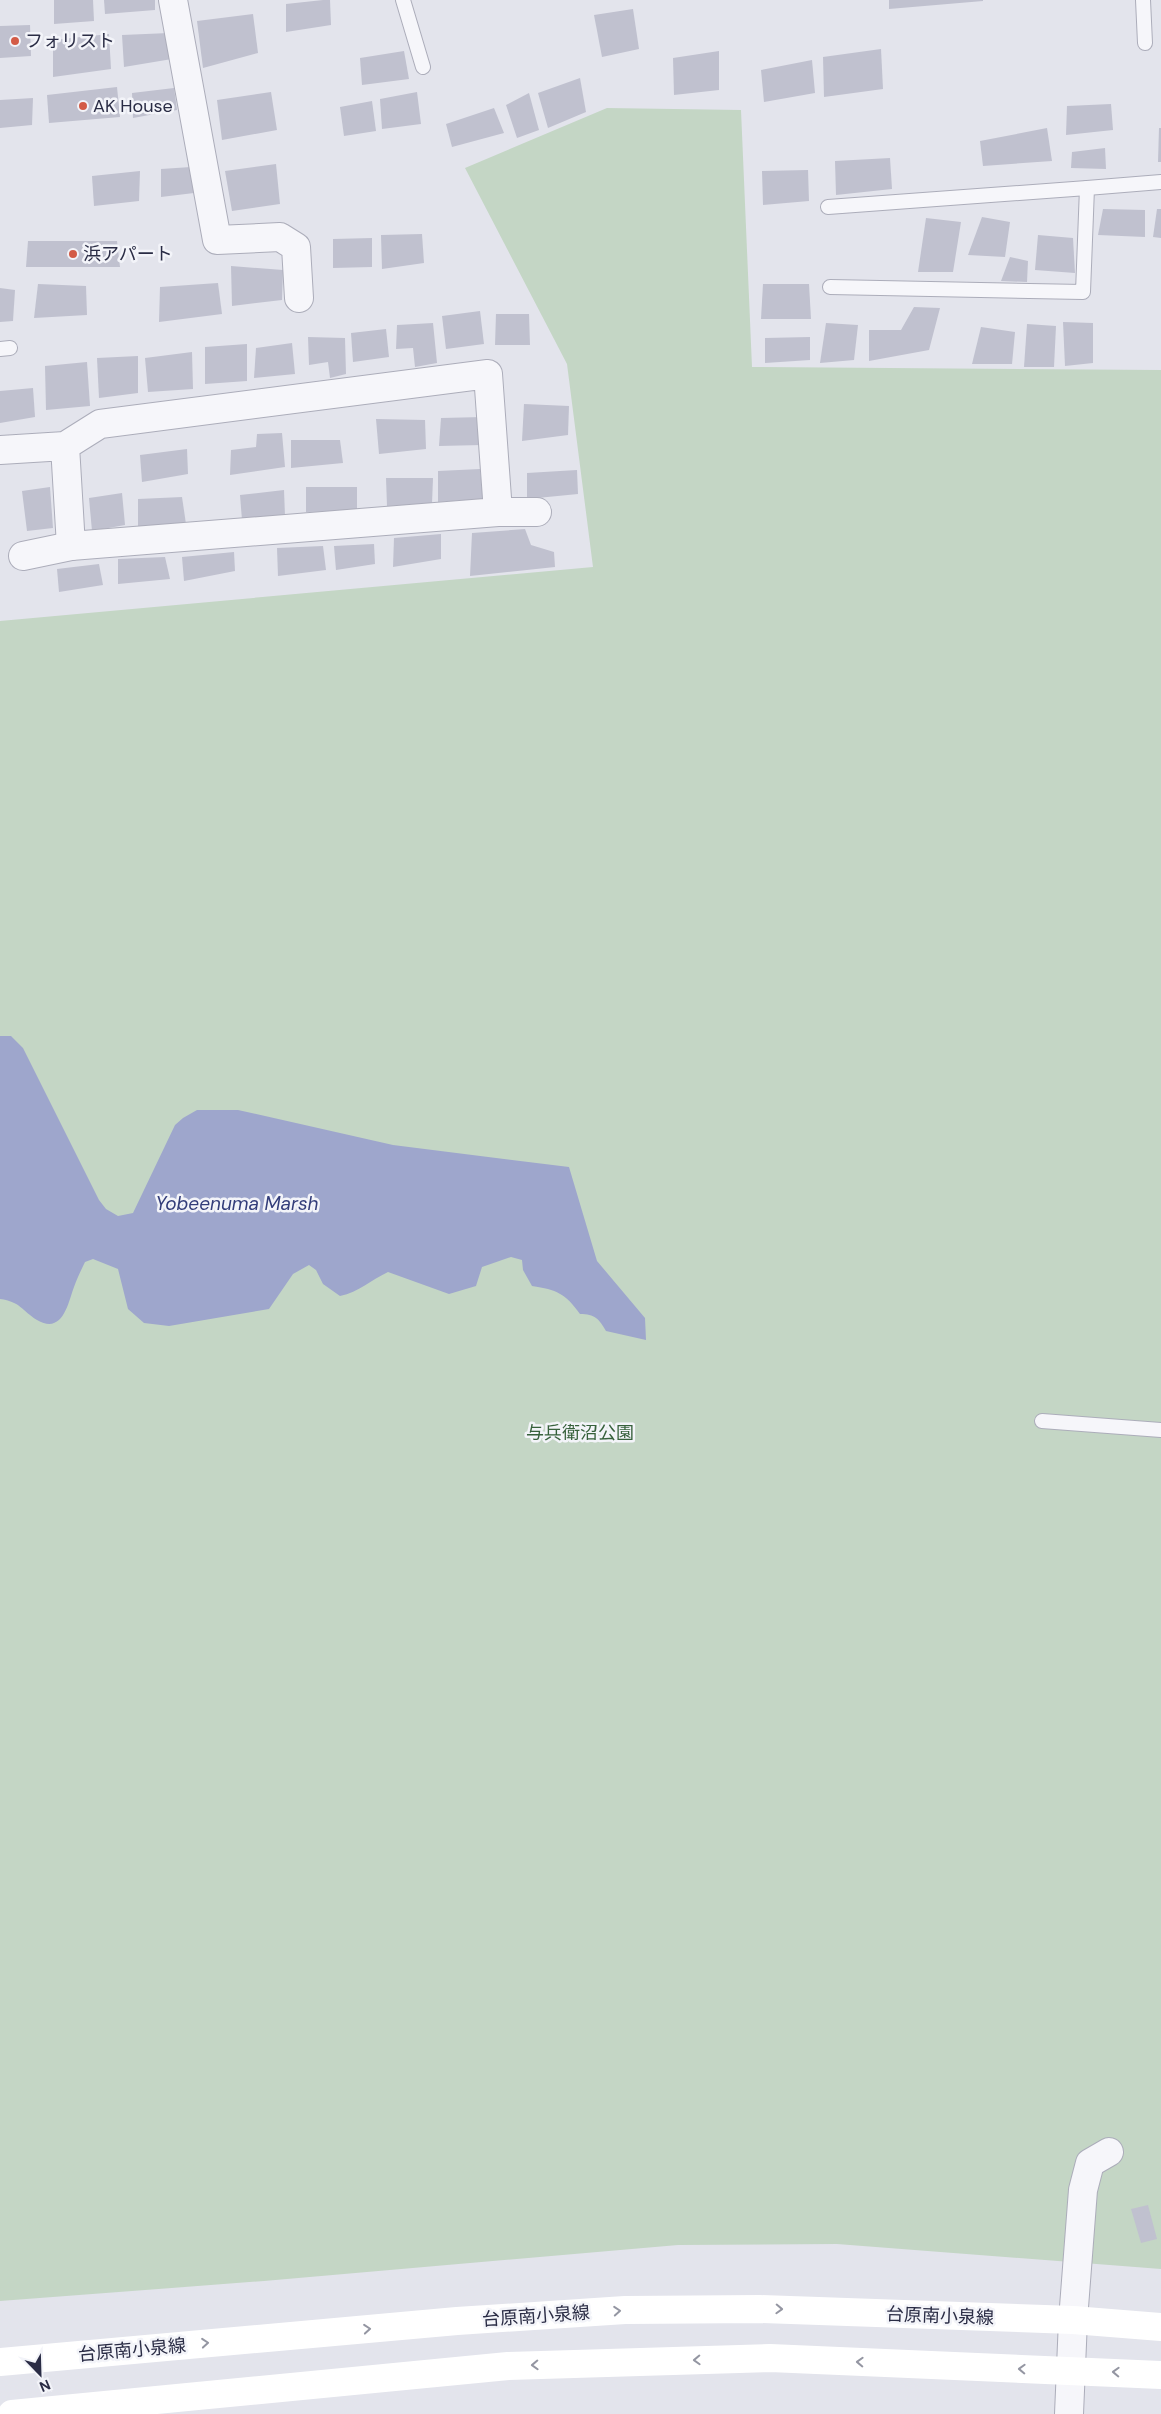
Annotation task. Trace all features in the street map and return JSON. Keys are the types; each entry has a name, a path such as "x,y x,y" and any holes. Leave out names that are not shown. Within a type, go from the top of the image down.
{"street":[{"path":"173,0 217,240 280,237 296,247 299,298"},
{"path":"0,450 64,446 100,424 488,374 498,512"},
{"path":"64,446 71,546"},
{"path":"23,556 71,546 498,512 537,512"},
{"path":"1069,2414 1073,2320 1083,2190 1090,2163 1108,2152"},
{"name":"台原南小泉線","path":"0,2362 457,2321 626,2310 760,2309 1073,2320 1161,2327"},
{"path":"12,2414 508,2366 770,2358 1161,2375"}],"lane":[{"path":"403,0 423,67"},
{"path":"1143,0 1145,43"},
{"path":"828,207 1161,182"},
{"path":"830,287 1083,292 1087,188"},
{"path":"1042,1421 1161,1430"}],"green space":[{"name":"与兵衛沼公園","path":"607,108 741,110 752,367 1161,370 1161,2269 837,2244 678,2245 264,2281 0,2301 0,621 593,567 567,364 465,168"}],"water":[{"name":"Yobeenuma Marsh","path":"0,1036 11,1036 23,1048 99,1200 106,1209 118,1216 133,1213 175,1125 197,1110 238,1110 393,1145 569,1167 597,1261 645,1318 646,1340 606,1331 596,1318 580,1314 565,1297 548,1289 532,1286 523,1270 522,1260 511,1257 482,1267 476,1286 449,1294 388,1272 359,1289 340,1296 323,1284 316,1270 309,1265 293,1274 269,1309 169,1326 144,1323 128,1309 118,1269 93,1259 85,1262 67,1308 59,1320 46,1324 37,1320 17,1304 0,1299"}],"building":[{"path":"54,0 93,0 94,21 54,24"},
{"path":"104,0 155,0 155,10 105,14"},
{"path":"330,0 331,25 286,32 286,4"},
{"path":"889,0 983,0 983,1 889,9"},
{"path":"633,9 639,49 602,57 594,15"},
{"path":"253,14 258,53 203,68 197,21"},
{"name":"フォリスト","path":"30,25 31,56 0,58 0,26"},
{"path":"169,33 172,59 124,67 122,35"},
{"path":"109,34 111,69 53,77 53,40"},
{"path":"881,49 883,89 824,97 823,57"},
{"path":"404,51 409,79 362,85 360,58"},
{"path":"719,51 719,90 674,95 673,58"},
{"path":"812,60 815,93 764,102 761,70"},
{"path":"580,78 586,112 548,128 538,93"},
{"name":"AK House","path":"117,87 120,117 49,123 47,95"},
{"path":"174,88 177,110 133,118 132,93"},
{"path":"271,92 277,130 222,140 217,100"},
{"path":"417,92 421,124 382,129 380,99"},
{"path":"529,93 539,130 517,138 506,105"},
{"path":"33,98 32,125 0,128 0,100"},
{"path":"372,101 376,131 344,136 340,107"},
{"path":"1111,104 1113,130 1066,135 1067,106"},
{"path":"494,108 504,133 452,147 446,124"},
{"path":"1047,128 1052,161 983,166 980,141"},
{"path":"1159,128 1161,128 1161,162 1158,162"},
{"path":"1105,148 1106,169 1071,168 1072,152"},
{"path":"890,158 892,189 836,195 835,161"},
{"path":"276,164 280,204 232,211 225,171"},
{"path":"191,167 194,193 161,197 161,169"},
{"path":"808,170 809,201 763,205 762,171"},
{"path":"140,171 139,201 94,206 92,176"},
{"path":"1103,209 1145,210 1145,237 1098,235"},
{"path":"1157,209 1161,209 1161,238 1153,237"},
{"path":"982,217 1010,222 1005,257 968,255"},
{"path":"926,218 961,222 953,272 918,272"},
{"path":"422,234 424,263 382,269 381,235"},
{"path":"1038,235 1073,238 1075,273 1035,270"},
{"path":"372,238 372,267 333,268 333,239"},
{"name":"浜アパート","path":"28,241 117,241 120,267 26,267"},
{"path":"1010,257 1028,261 1027,282 1001,281"},
{"path":"231,266 283,270 282,300 232,306"},
{"path":"218,283 222,314 159,322 160,287"},
{"path":"38,284 86,286 87,315 34,318"},
{"path":"763,284 809,284 811,319 761,319"},
{"path":"0,288 15,290 13,321 0,322"},
{"path":"914,307 940,308 929,350 869,361 869,330 901,330"},
{"path":"480,311 484,344 446,349 442,316"},
{"path":"496,314 529,314 530,345 495,345"},
{"path":"1063,322 1093,323 1093,363 1065,366"},
{"path":"433,323 437,363 415,367 413,348 396,349 397,325"},
{"path":"826,323 858,325 854,360 820,363"},
{"path":"1027,324 1056,326 1054,367 1024,367"},
{"path":"981,327 1015,332 1012,364 972,364"},
{"path":"386,329 389,357 353,362 351,333"},
{"path":"308,337 345,338 346,374 330,378 328,362 309,365"},
{"path":"810,337 810,360 765,363 765,338"},
{"path":"292,343 295,374 254,378 256,348"},
{"path":"247,344 247,381 205,384 205,347"},
{"path":"192,352 193,389 148,392 145,358"},
{"path":"138,356 138,393 99,398 97,358"},
{"path":"87,362 90,406 46,410 45,366"},
{"path":"33,388 35,417 0,423 0,391"},
{"path":"524,404 569,406 568,435 522,441"},
{"path":"483,417 482,445 439,446 441,418"},
{"path":"376,419 425,420 426,449 379,454"},
{"path":"282,433 285,467 230,475 231,450 256,447 257,434"},
{"path":"291,440 340,440 343,463 291,468"},
{"path":"187,449 188,474 142,482 140,455"},
{"path":"480,469 483,499 438,502 438,471"},
{"path":"577,470 578,494 527,499 527,473"},
{"path":"386,478 433,478 432,504 387,506"},
{"path":"50,487 53,528 27,531 22,491"},
{"path":"306,487 357,487 357,511 306,512"},
{"path":"284,490 285,516 242,520 240,495"},
{"path":"122,493 125,525 92,531 89,498"},
{"path":"182,497 186,524 138,528 138,499"},
{"path":"525,529 531,545 554,552 555,567 470,576 472,533"},
{"path":"441,534 441,559 393,567 394,538"},
{"path":"374,544 375,564 336,570 334,546"},
{"path":"323,546 326,570 278,576 277,548"},
{"path":"234,552 235,571 184,581 182,557"},
{"path":"165,557 170,579 118,584 118,559"},
{"path":"99,564 103,585 59,592 57,569"},
{"path":"1148,2205 1157,2239 1141,2243 1131,2209"}],"place":[{"name":"フォリスト","path":"15,41"},
{"name":"AK House","path":"83,106"},
{"name":"浜アパート","path":"73,254"}]}
